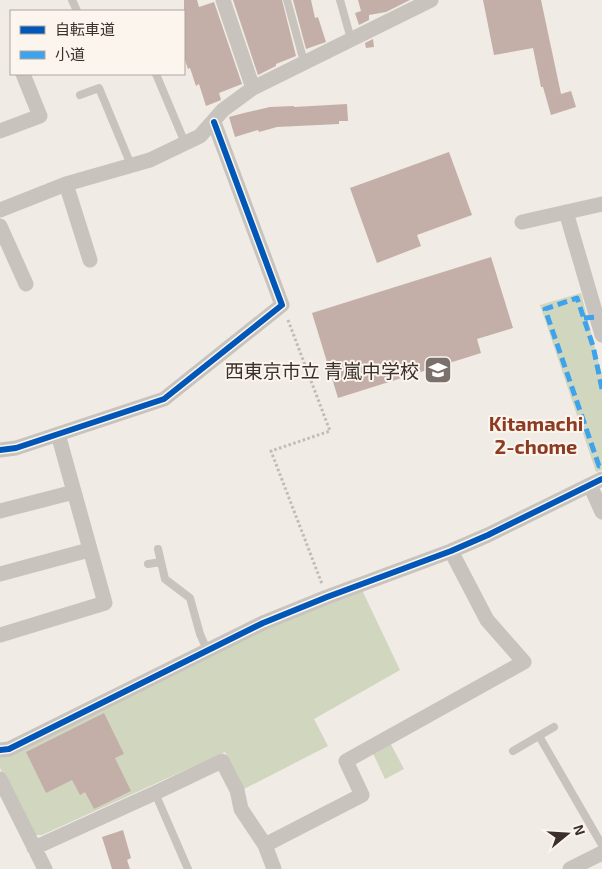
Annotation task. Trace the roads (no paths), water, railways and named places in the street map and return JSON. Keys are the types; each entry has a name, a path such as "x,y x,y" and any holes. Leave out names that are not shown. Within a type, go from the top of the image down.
{"street":[{"path":"223,0 253,88"},
{"path":"0,210 66,184 150,160 200,136 224,110 253,88 431,0"},
{"path":"0,132 40,116 23,75"},
{"path":"0,450 16,448 164,399 282,305 214,122"},
{"path":"66,184 90,260"},
{"path":"522,222 602,204"},
{"path":"566,212 602,335"},
{"path":"0,226 26,284"},
{"path":"0,635 105,603 58,434"},
{"path":"0,750 9,749 263,623 451,551 596,482 602,512"},
{"path":"0,511 74,492"},
{"path":"0,574 90,550"},
{"path":"264,845 362,795 346,761 524,662 488,620 451,551"},
{"path":"34,848 222,762 237,790 241,810 264,845 274,869"},
{"path":"0,779 45,869"},
{"path":"570,869 602,854"}],"lane":[{"path":"287,0 304,62"},
{"path":"340,0 350,39"},
{"path":"156,75 185,143"},
{"path":"80,95 99,88 131,165"},
{"path":"158,549 165,579 190,598 200,634 207,650"},
{"path":"148,564 161,562"},
{"path":"513,751 554,728"},
{"path":"539,736 602,845"},
{"path":"155,793 188,869"}],"place":[{"name":"西東京市立 青嵐中学校","path":"438,370"}],"district":[{"name":"Kitamachi 2-chome","path":"536,434"}]}
